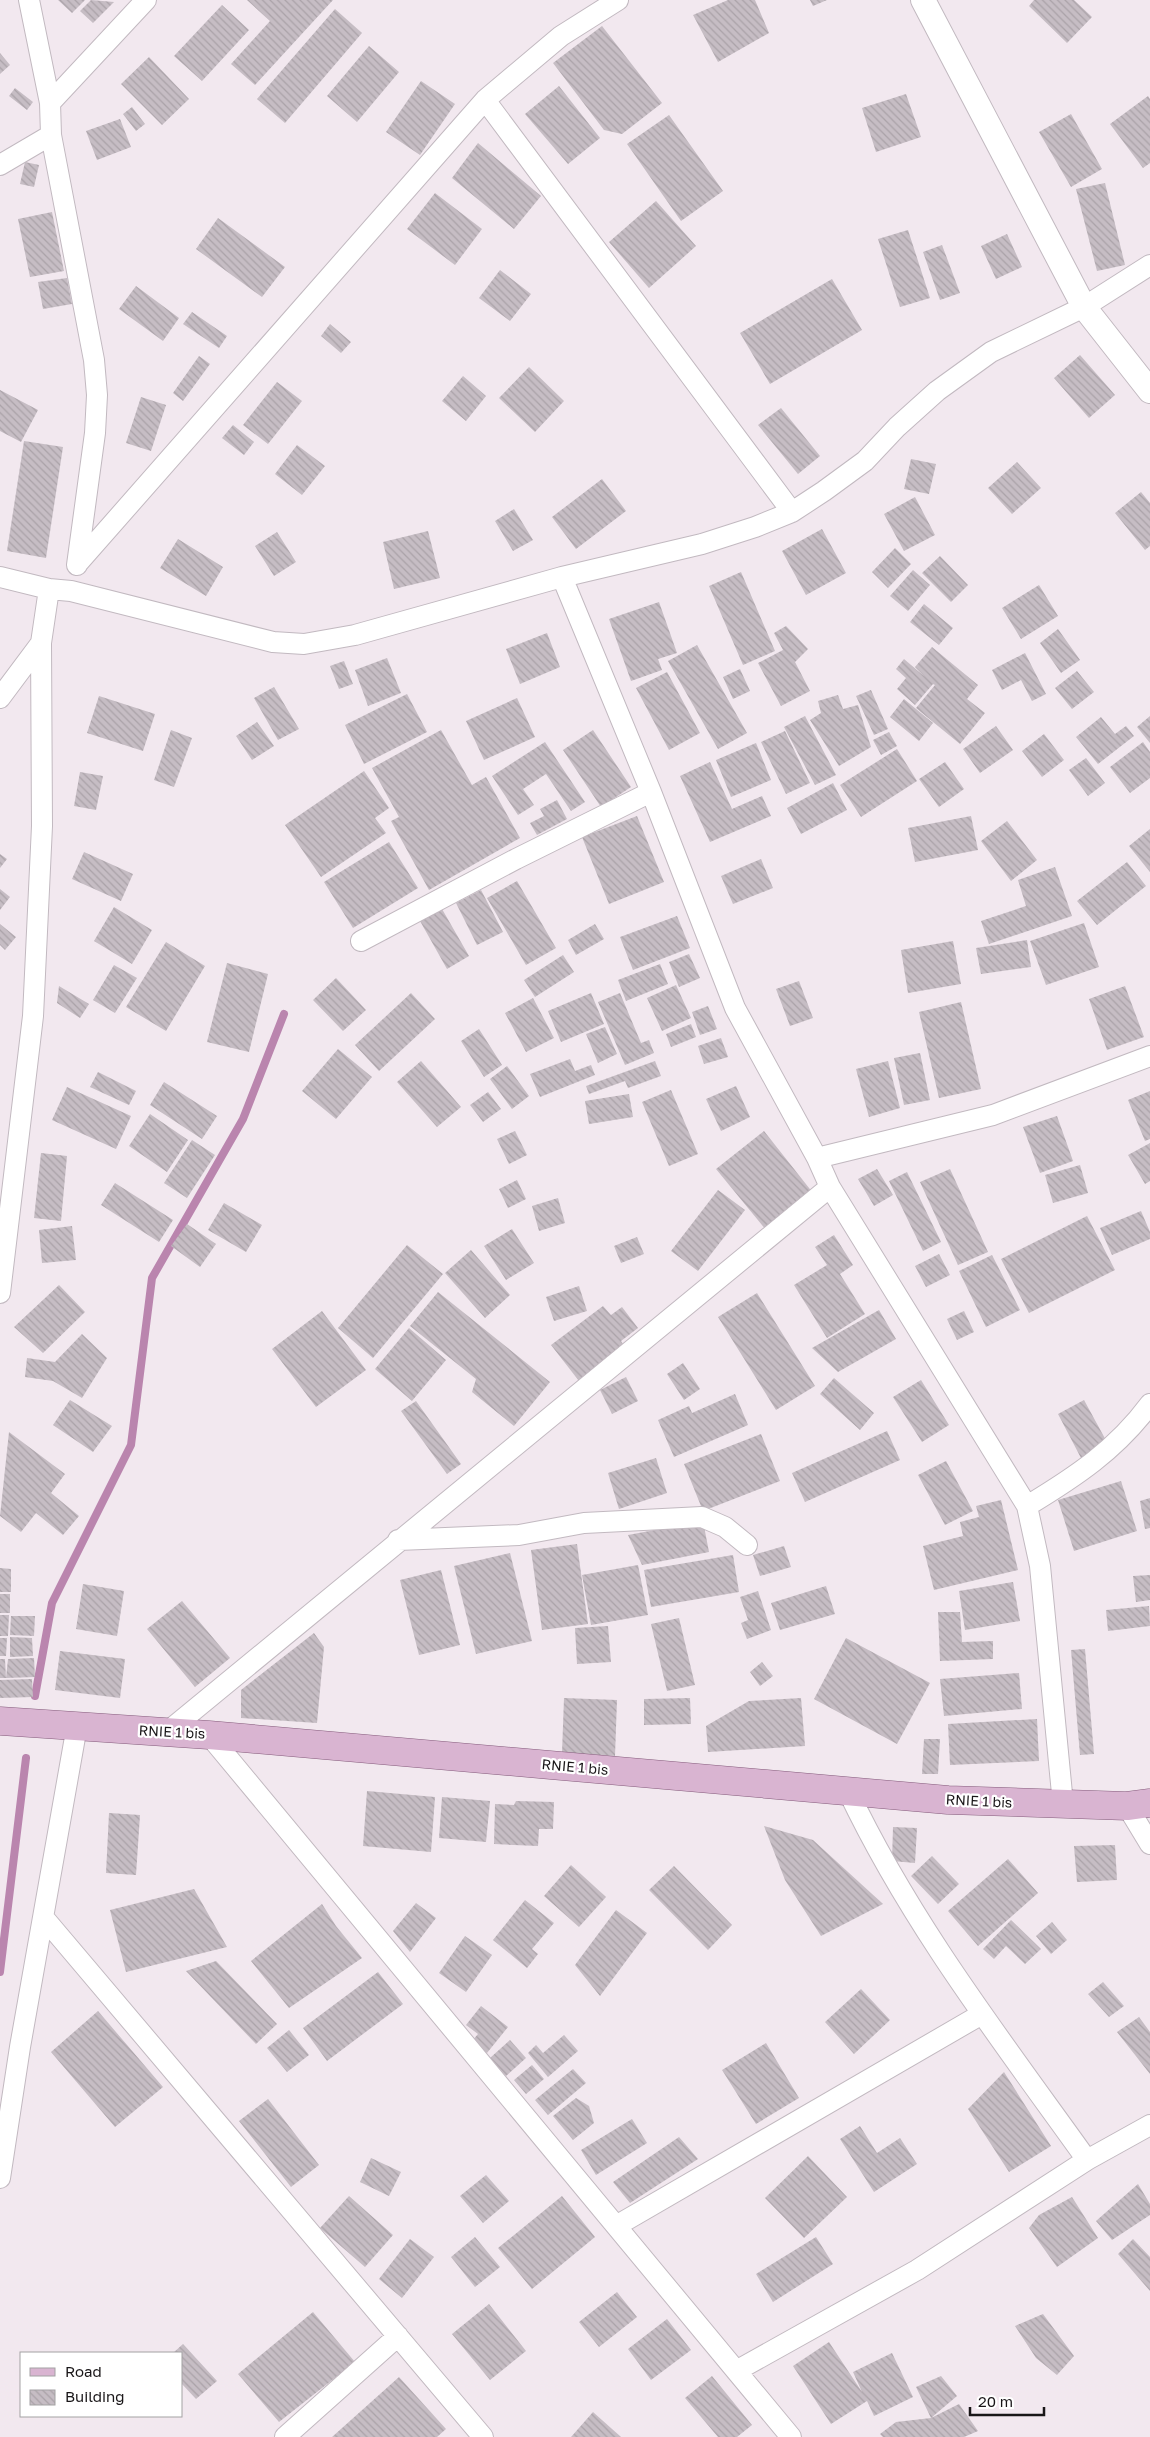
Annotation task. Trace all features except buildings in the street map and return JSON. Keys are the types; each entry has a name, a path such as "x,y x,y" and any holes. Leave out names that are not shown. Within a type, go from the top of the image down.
{"main road":[{"name":"RNIE 1 bis","path":"0,1721 209,1734 948,1800 1063,1804 1138,1804"}],"street":[{"path":"29,0 50,103 51,135 94,360 97,395 95,433 78,563 71,591"},
{"path":"50,103 146,0"},
{"path":"78,563 485,100 561,36 618,0"},
{"path":"923,0 1084,307 1150,391"},
{"path":"485,100 792,512"},
{"path":"0,164 51,135"},
{"path":"0,578 48,589 71,591 273,642 304,644 355,634 562,577 702,544 755,528 792,512 864,461 897,427 937,391 991,352 1084,307 1150,265"},
{"path":"562,577 651,792 735,1008 817,1158 830,1187 1027,1506 1040,1566 1063,1804"},
{"path":"0,1293 33,1016 42,826 41,643 48,589"},
{"path":"0,698 41,643"},
{"path":"361,941 516,859 651,792"},
{"path":"817,1158 993,1114 1150,1056"},
{"path":"166,1732 830,1187"},
{"path":"1027,1506 1070,1480 1114,1446 1150,1404"},
{"path":"398,1540 519,1534 584,1522 702,1517 725,1527 747,1545"},
{"path":"0,2178 20,2046 77,1726"},
{"path":"209,1734 791,2437"},
{"path":"848,1791 875,1848 910,1906 982,2014 1087,2160"},
{"path":"1138,1804 1150,1844"},
{"path":"44,1918 483,2437"},
{"path":"616,2226 982,2014"},
{"path":"736,2371 917,2270 1087,2160 1150,2125"},
{"path":"285,2437 398,2336"}],"waterway":[{"path":"35,1696 52,1603 131,1445 152,1278 243,1119 284,1014"},
{"path":"0,1972 26,1758"}]}
